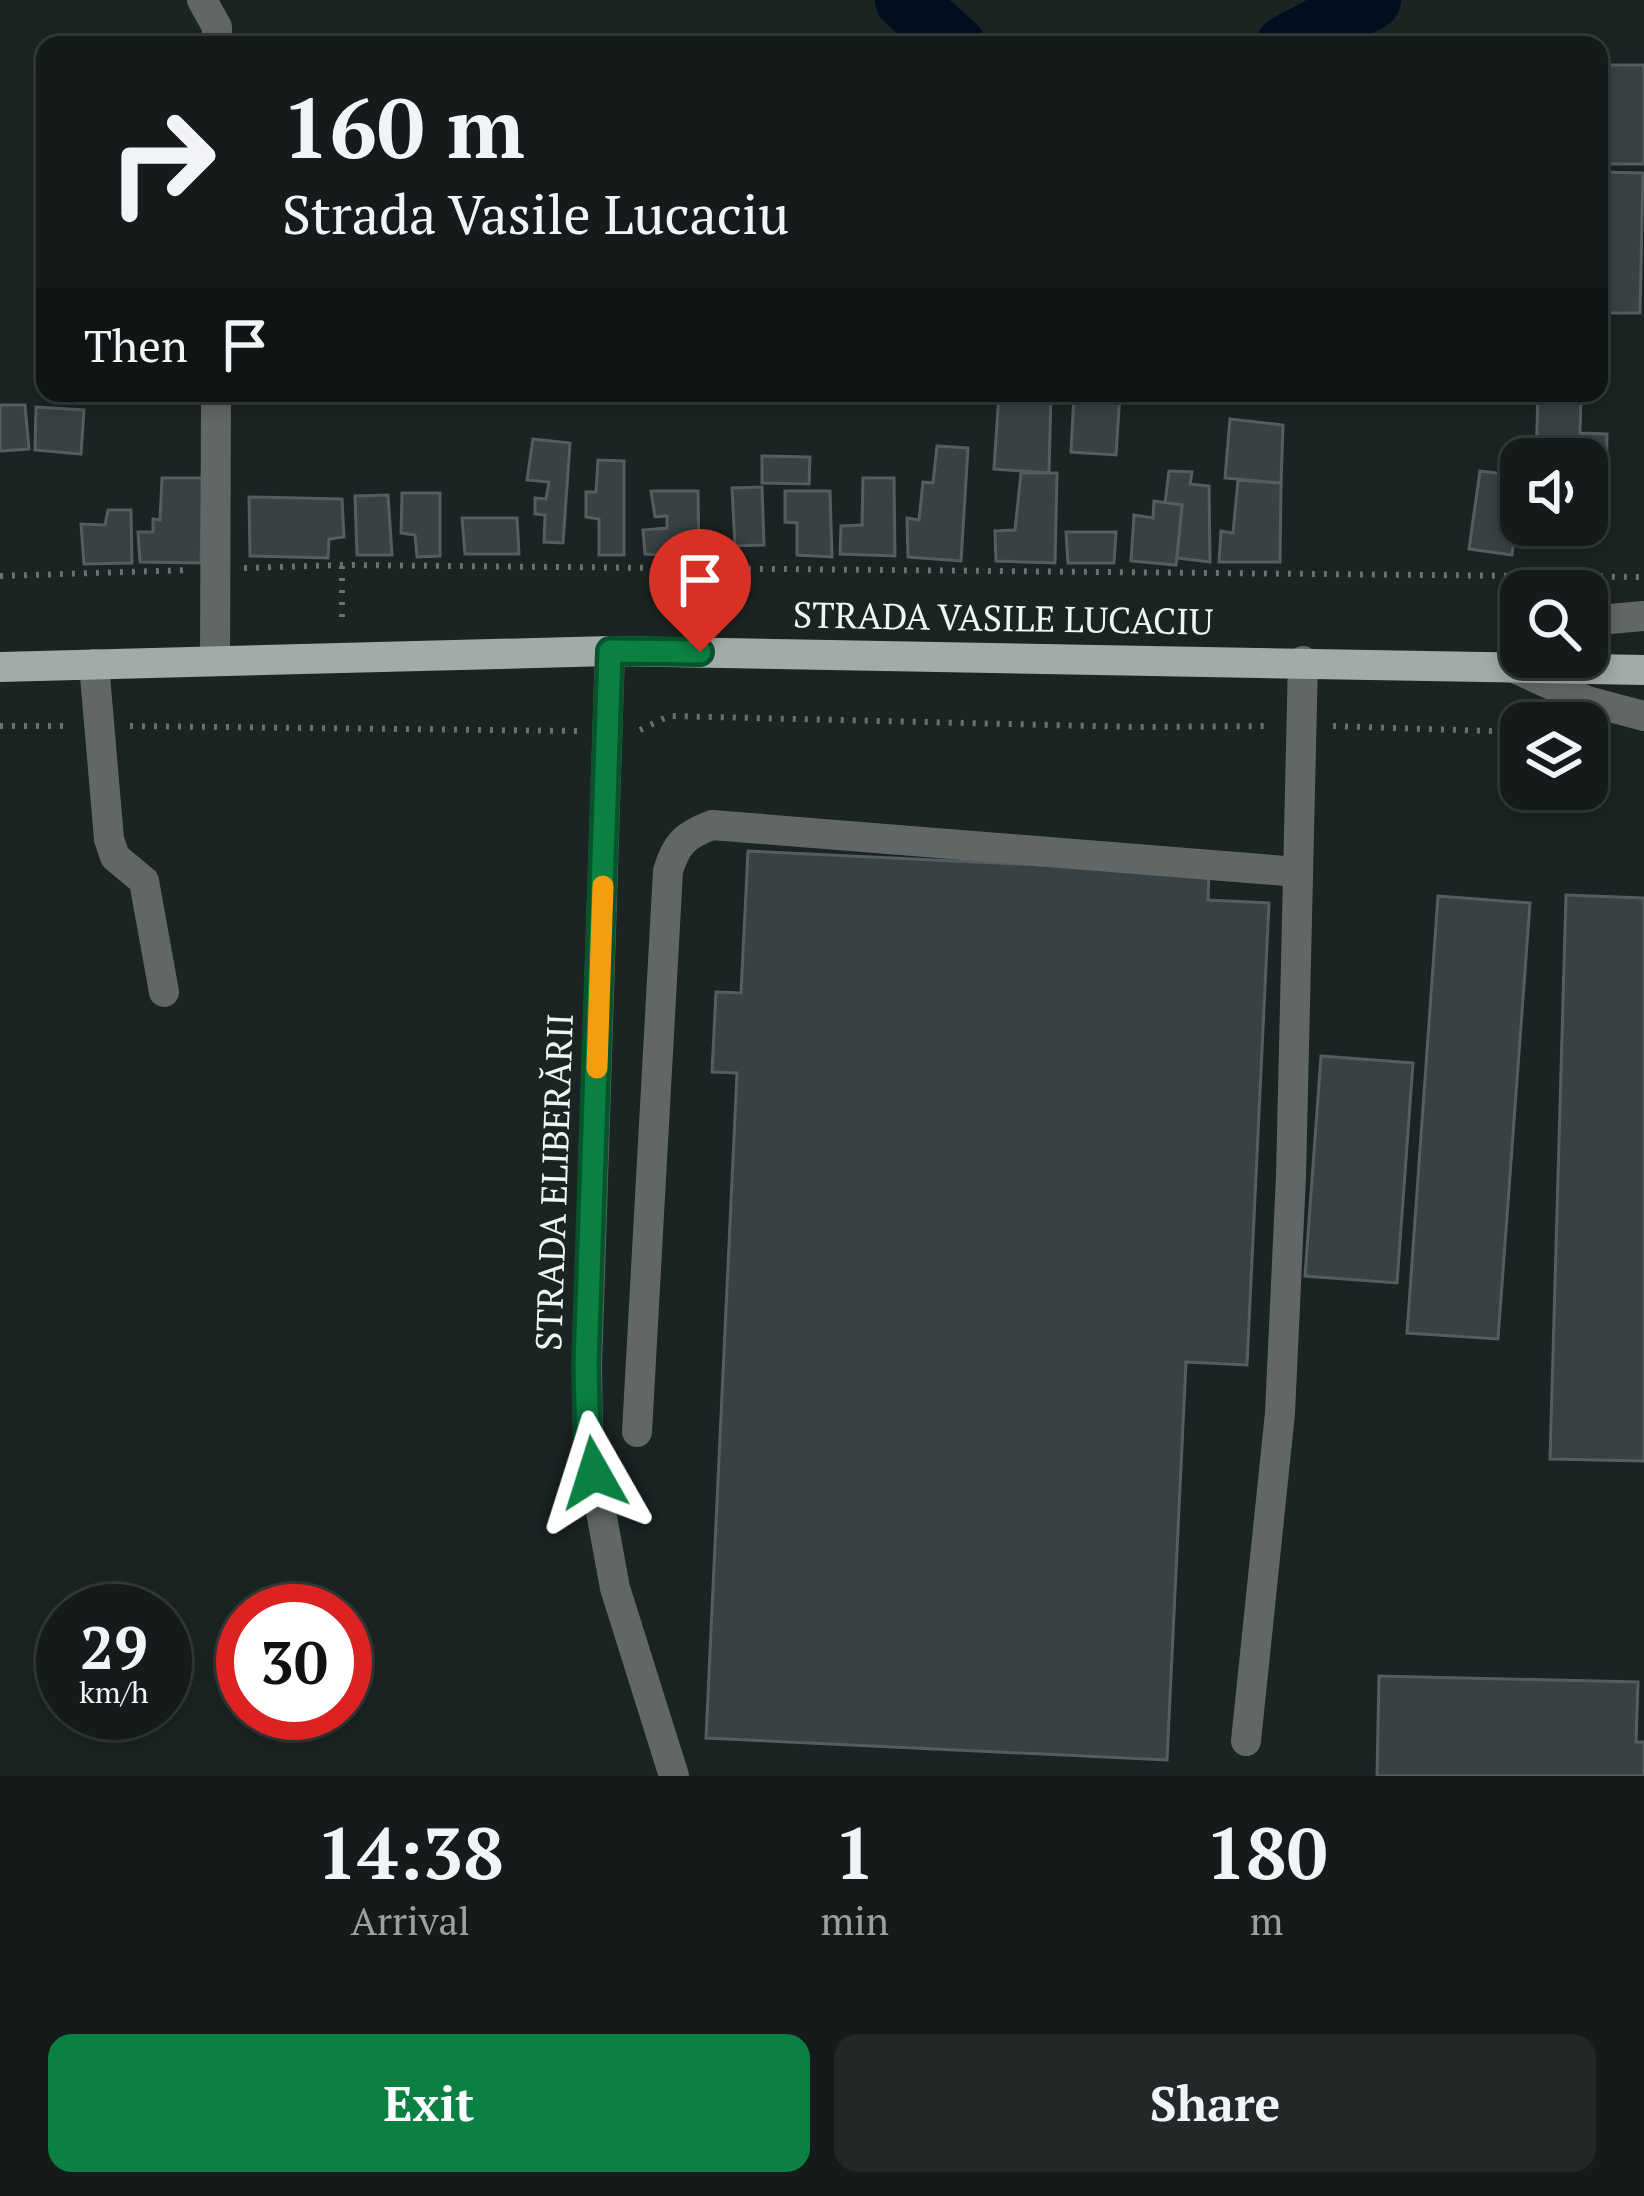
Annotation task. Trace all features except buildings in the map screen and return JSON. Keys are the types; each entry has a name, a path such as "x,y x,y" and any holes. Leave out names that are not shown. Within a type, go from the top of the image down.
{"main road":[{"name":"STRADA VASILE LUCACIU","path":"0,667 610,651 1500,662"},
{"name":"STRADA VASILE LUCACIU","path":"1608,668 1644,670"}],"street":[{"path":"202,0 217,36"},
{"path":"215,660 216,402"},
{"path":"1608,619 1644,616"},
{"name":"STRADA ELIBERĂRII","path":"610,651 586,1366 588,1441 614,1588 674,1776"},
{"path":"1246,1741 1280,1413 1291,1176 1303,661"},
{"path":"94,664 110,839 115,856 145,881 164,992"},
{"path":"1547,678 1588,701 1644,716"},
{"path":"637,1432 668,871 676,846 692,832 712,825 1298,872"}],"path":[{"path":"342,565 342,622"},
{"path":"0,576 342,565 1644,577"},
{"path":"0,726 608,731 642,730 670,716 1500,731"}],"waterway":[{"path":"905,0 945,36"},
{"path":"1303,36 1371,0"}],"slow traffic":[{"path":"597,1068 603,886"}],"route":[{"path":"594,1473 586,1366 610,651 700,652"}]}
